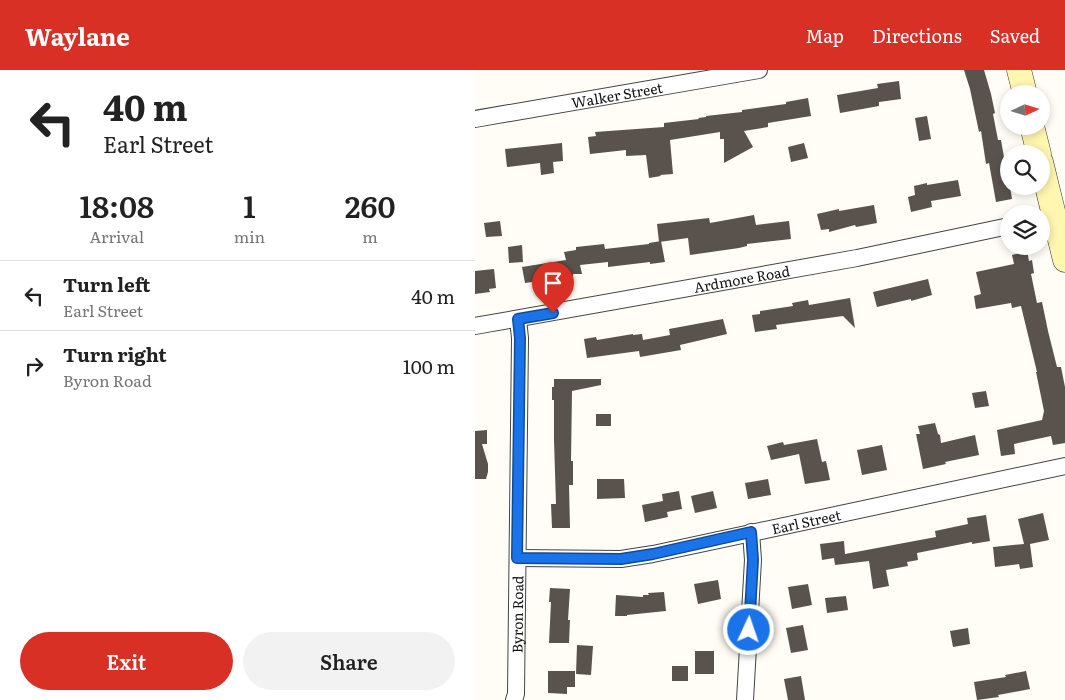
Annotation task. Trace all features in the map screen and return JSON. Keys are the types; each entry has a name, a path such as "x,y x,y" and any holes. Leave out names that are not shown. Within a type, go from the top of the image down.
{"main road":[{"path":"1019,70 1023,85"},
{"path":"1050,223 1065,260"}],"street":[{"name":"Walker Street","path":"475,119 759,70"},
{"name":"Ardmore Road","path":"475,326 857,258 1000,228"},
{"name":"Byron Road","path":"514,700 516,694 520,338 518,319"},
{"name":"Earl Street","path":"517,558 621,559 653,554 1065,466"},
{"path":"745,700 753,560 751,532"}],"building":[{"path":"964,70 984,70 995,113 993,114 998,140 1001,140 1002,145 1000,145 1000,195 1011,195 1012,199 996,202 989,163 986,164 981,131 979,132"},
{"path":"899,81 901,99 879,102 879,106 840,113 837,95 878,88 877,84"},
{"path":"808,98 811,116 768,123 768,127 744,131 753,147 724,163 724,139 720,139 720,132 670,140 673,174 649,178 646,155 626,156 626,150 590,154 588,137 596,136 595,132 664,127 664,123 742,112 742,110 786,104 786,102"},
{"path":"927,116 931,139 919,141 915,118"},
{"path":"562,143 563,161 553,162 554,173 541,175 540,163 507,167 505,149"},
{"path":"804,143 808,158 791,162 788,147"},
{"path":"958,180 961,196 931,201 932,207 911,212 908,197 915,195 914,186"},
{"path":"874,205 877,223 856,227 855,225 829,232 829,229 821,230 817,214 839,209 839,211"},
{"path":"754,215 756,225 789,221 791,239 747,244 747,246 739,248 690,255 688,238 659,242 657,224 709,218 710,223"},
{"path":"500,221 502,236 486,237 484,223"},
{"path":"661,241 665,262 608,267 608,262 580,265 582,274 573,274 573,278 533,285 532,282 525,283 522,267 566,260 564,252 576,250 576,247 604,244 605,249"},
{"path":"522,245 523,262 509,263 508,247"},
{"path":"1012,255 1028,255 1029,261 1032,260 1034,273 1031,274 1037,303 1042,302 1057,367 1061,367 1065,387 1065,443 1053,445 1051,436 1014,444 1015,454 1001,456 997,430 1042,420 1044,411 1037,372 1021,306 1012,308 1011,303 976,309 974,296 981,294 976,272 1014,264"},
{"path":"494,269 496,288 489,289 490,292 475,294 475,271"},
{"path":"928,279 932,295 877,307 873,292"},
{"path":"850,298 855,328 843,316 776,325 777,329 755,332 752,315 760,314 760,311 793,306 792,303 808,300 809,305"},
{"path":"723,319 727,334 680,345 681,350 640,357 639,351 587,358 584,339 596,337 597,340 642,334 643,340 670,335 669,329"},
{"path":"554,379 601,379 601,385 572,391 571,461 573,461 573,485 569,485 570,528 552,528 551,504 556,504 554,400 552,400"},
{"path":"986,391 989,406 975,408 972,393"},
{"path":"596,414 611,414 611,426 596,426"},
{"path":"935,423 941,443 975,435 979,455 923,469 916,434 920,434 918,426"},
{"path":"487,430 487,444 482,444 488,464 488,472 486,479 475,479 475,431"},
{"path":"817,439 822,462 826,461 830,480 805,484 799,454 771,460 767,446 783,442 784,445"},
{"path":"882,445 887,470 862,475 857,450"},
{"path":"597,479 624,479 625,498 597,499"},
{"path":"768,479 771,495 748,499 745,483"},
{"path":"679,491 682,509 667,512 668,517 645,522 642,505 663,501 662,494"},
{"path":"713,491 717,508 695,513 691,496"},
{"path":"1043,513 1049,540 1030,544 1033,567 1020,569 1019,564 995,567 993,547 1024,544 1018,519"},
{"path":"986,515 990,541 972,544 972,542 917,553 918,560 907,562 908,566 886,570 889,586 873,589 869,561 835,565 834,558 822,560 820,544 844,541 845,554 936,537 935,531 968,524 967,518"},
{"path":"718,580 721,599 698,604 694,584"},
{"path":"808,584 812,605 792,609 788,587"},
{"path":"550,588 570,589 569,643 549,643"},
{"path":"664,592 666,611 615,616 616,595 643,597 643,595 649,595 648,593"},
{"path":"846,596 848,610 827,613 825,598"},
{"path":"803,625 808,650 791,653 786,628"},
{"path":"968,628 970,644 953,647 950,631"},
{"path":"577,645 593,646 591,675 576,674"},
{"path":"695,651 714,651 714,674 695,674"},
{"path":"672,666 688,666 688,681 672,681"},
{"path":"548,671 575,671 575,687 567,687 567,694 548,693"},
{"path":"1026,671 1030,689 998,695 999,697 977,700 974,682 1006,677 1005,675"},
{"path":"801,676 805,700 788,700 784,679"}],"route":[{"path":"553,313 518,319 520,338 517,558 621,559 653,554 751,532 753,560 749,630"}]}
